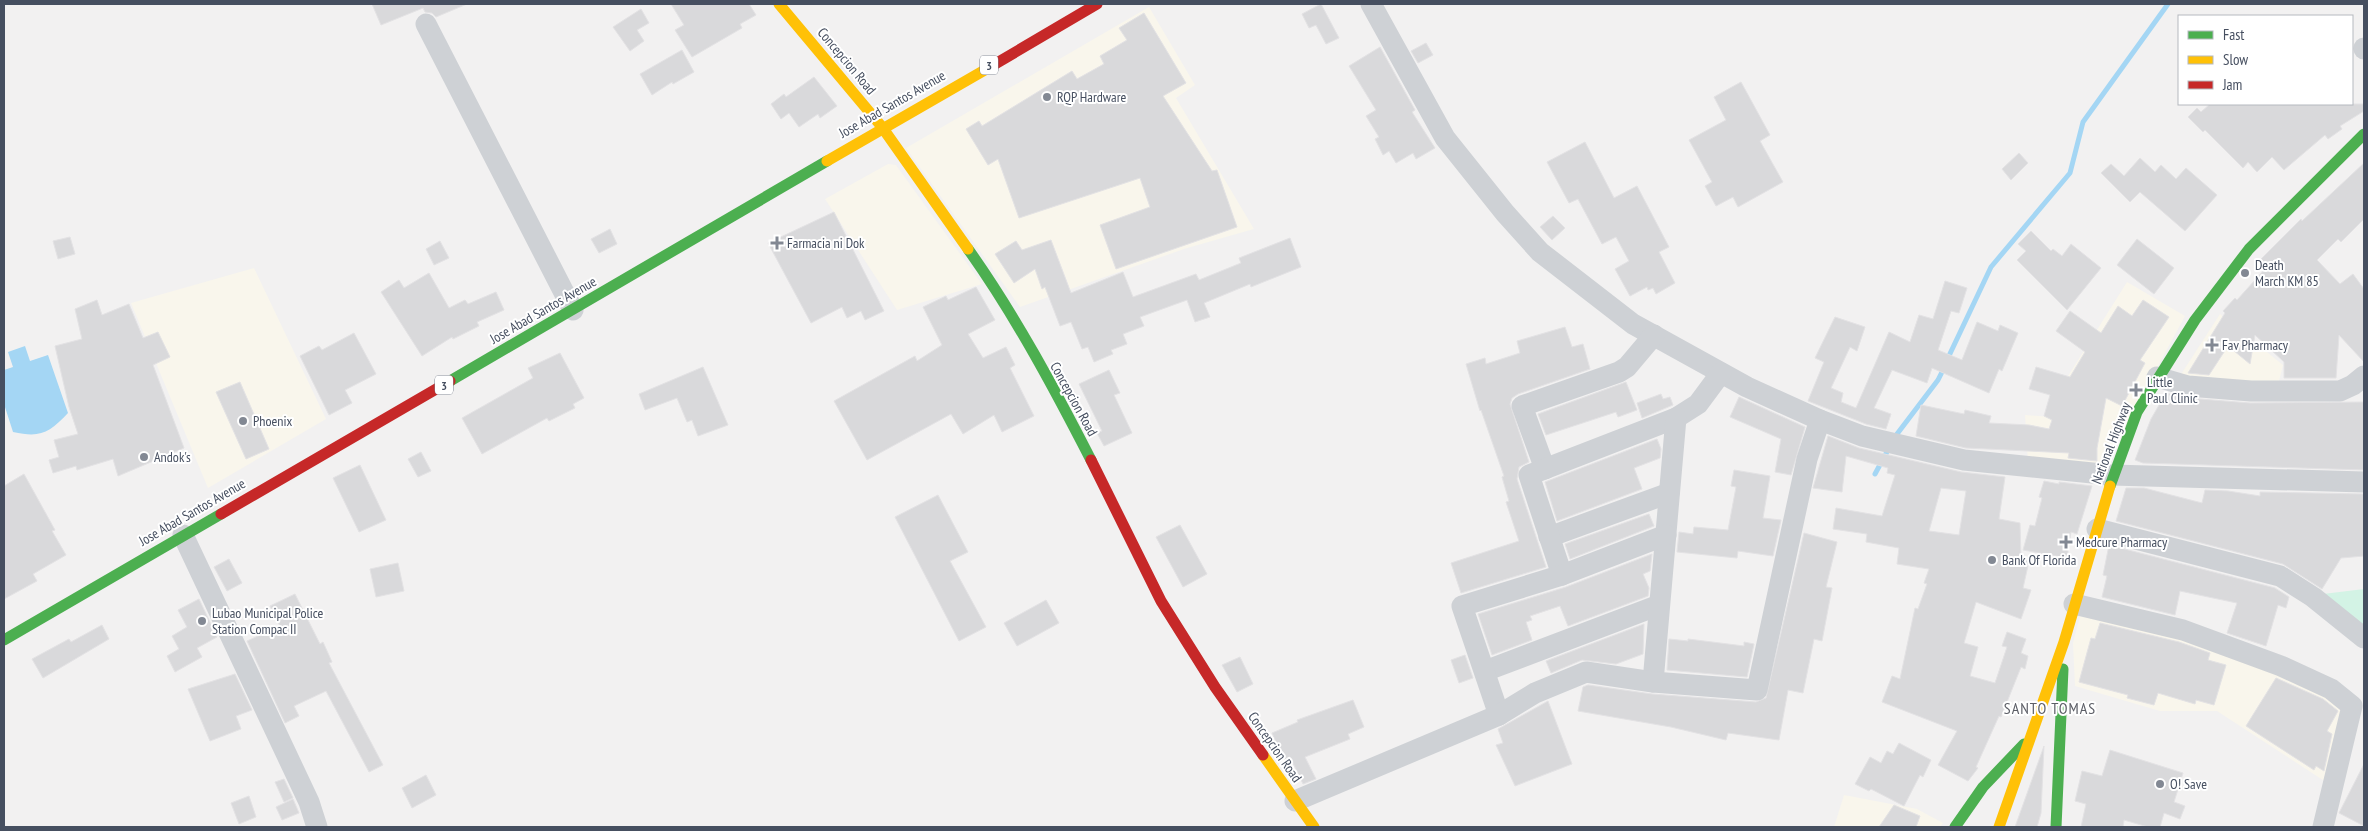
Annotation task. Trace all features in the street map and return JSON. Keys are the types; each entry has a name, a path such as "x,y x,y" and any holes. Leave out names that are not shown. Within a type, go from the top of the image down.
{"main road":[{"name":"Concepcion Road","path":"779,4 882,127 991,281 1069,417 1161,601 1214,687 1314,827"},
{"name":"Jose Abad Santos Avenue","path":"4,640 573,310 882,127 1097,4"},
{"name":"National Highway","path":"1999,827 2064,642 2112,475 2137,412 2157,377 2195,320 2249,249 2364,134"},
{"path":"2056,827 2064,642"},
{"path":"1954,827 1983,787 2030,738"}],"street":[{"path":"1370,4 1445,138 1540,252 1633,324 1721,373 1820,420 1895,445 1964,460 2112,475 2364,482"},
{"path":"426,24 573,310"},
{"path":"1545,468 1522,406 1618,372 1627,367 1654,334"},
{"path":"1562,576 1529,475 1676,418 1698,404 1721,373"},
{"path":"2157,377 2188,386 2251,391 2340,391 2353,385 2364,376"},
{"path":"1653,682 1676,418"},
{"path":"1295,801 1499,715 1535,693 1586,672 1653,682 1757,690 1807,458 1820,420"},
{"path":"1550,537 1669,493"},
{"path":"2097,529 2280,576 2313,597 2364,638"},
{"path":"1499,715 1462,606 1562,576 1666,534"},
{"path":"183,535 309,802 317,827"},
{"path":"2074,604 2183,630 2281,666 2331,689 2352,706 2323,827"},
{"path":"1484,671 1659,605"}],"shaded area":[{"path":"1149,7 1195,85 1176,98 1254,229 1184,249 1020,307 906,148"},
{"path":"888,164 896,165 982,284 897,310 825,199"},
{"path":"254,268 326,419 208,488 131,303"},
{"path":"2127,282 2185,316 2102,469 2028,463 2025,415 2066,418 2065,381"},
{"path":"2220,314 2283,365 2278,385 2178,379"},
{"path":"2082,609 2281,669 2348,708 2329,784 2217,711 2160,711 2075,686 2073,643"},
{"path":"1844,795 1917,809 1943,823 1940,827 1834,827"}],"green space":[{"path":"2364,589 2364,634 2315,595"}],"water":[{"path":"25,346 30,361 48,355 68,413 50,429 38,434 13,432 4,404 4,370 13,367 8,352"}],"building":[{"path":"372,4 467,4 436,17 432,13 425,12 423,8 381,25"},
{"path":"671,4 749,4 756,15 740,24 742,28 692,57 675,30 684,25"},
{"path":"1321,4 1339,38 1326,44 1316,25 1309,28 1302,14"},
{"path":"641,9 649,23 637,30 644,41 630,51 613,27"},
{"path":"1144,13 1186,83 1163,96 1212,171 1217,170 1237,227 1116,269 1100,225 1150,207 1140,178 1019,218 998,159 988,165 966,129 979,121 982,126 1072,71 1077,79 1104,64 1100,56 1127,40 1119,28"},
{"path":"1426,43 1433,55 1418,63 1411,51"},
{"path":"1380,47 1415,110 1412,112 1435,148 1416,159 1413,153 1396,163 1389,151 1383,155 1375,139 1379,137 1366,116 1376,110 1349,66"},
{"path":"682,50 694,72 673,84 672,82 652,95 640,74"},
{"path":"814,77 837,106 820,118 818,114 799,127 789,113 781,119 771,104 784,94 786,97"},
{"path":"1741,82 1770,135 1760,141 1783,182 1738,207 1733,197 1716,206 1705,186 1712,182 1689,140 1726,120 1714,97"},
{"path":"2364,104 2364,111 2340,126 2342,129 2328,139 2325,135 2284,170 2272,157 2257,172 2248,162 2243,168 2205,130 2203,132 2188,117 2197,108 2201,112 2209,105"},
{"path":"1585,142 1614,198 1637,186 1669,247 1659,252 1675,283 1656,294 1653,288 1648,290 1647,287 1630,296 1615,269 1629,261 1616,237 1602,244 1578,199 1569,203 1547,162"},
{"path":"2019,153 2028,163 2011,180 2002,169"},
{"path":"2140,158 2155,172 2161,165 2176,179 2186,168 2217,195 2185,231 2140,192 2130,202 2101,173 2111,164 2124,176"},
{"path":"2364,163 2364,219 2341,242 2338,239 2317,260 2340,284 2353,274 2364,289 2364,362 2339,335 2336,378 2284,378 2284,362 2255,335 2250,364 2228,346 2209,375 2188,373 2225,313 2223,311 2235,298 2237,300 2264,270 2257,264 2261,259 2301,219 2302,221"},
{"path":"834,212 884,311 865,320 861,311 847,318 842,307 811,323 768,243"},
{"path":"1553,216 1565,228 1552,240 1540,227"},
{"path":"610,229 617,244 599,253 591,239"},
{"path":"2031,231 2051,251 2053,249 2062,256 2071,244 2101,268 2067,310 2017,260 2026,251 2018,244"},
{"path":"70,237 75,254 58,259 53,241"},
{"path":"1290,238 1301,267 1251,287 1250,284 1204,303 1210,317 1195,322 1187,300 1140,317 1144,326 1123,334 1127,344 1111,350 1113,354 1094,362 1088,347 1082,349 1071,322 1060,326 1045,287 1042,289 1035,269 1014,283 995,254 1016,241 1022,250 1051,240 1071,293 1123,272 1133,297 1196,274 1199,280 1241,263 1239,258"},
{"path":"2137,239 2174,268 2154,294 2117,265"},
{"path":"440,241 449,258 434,265 426,249"},
{"path":"429,273 449,308 465,300 468,304 496,292 504,310 477,322 479,326 453,339 452,337 422,356 381,292 399,280 404,288"},
{"path":"1945,281 1967,288 1959,313 1951,311 1938,350 1962,360 1977,322 1998,331 2000,325 2018,333 2002,371 1999,369 1989,393 1932,368 1927,383 1892,370 1874,408 1891,414 1886,429 1866,424 1808,401 1824,362 1815,358 1835,317 1865,327 1857,351 1850,347 1831,388 1843,393 1841,402 1856,408 1889,332 1910,342 1919,315 1933,319"},
{"path":"976,287 995,320 968,334 983,358 1006,347 1015,365 1010,368 1034,416 1002,432 994,415 963,434 951,414 867,460 834,401 915,356 917,361 942,345 923,307 946,296 948,300"},
{"path":"97,300 102,315 129,304 143,338 158,332 170,357 153,365 184,448 118,476 113,459 77,470 76,466 53,473 49,460 59,457 54,440 78,434 69,407 55,346 82,339 75,309"},
{"path":"2143,300 2169,317 2140,360 2145,363 2122,406 2106,398 2097,448 2097,461 2068,458 2069,453 1966,448 1916,436 1921,405 1964,414 1965,410 1991,416 1989,423 2029,425 2049,429 2052,420 2044,416 2050,395 2029,389 2036,367 2070,377 2085,352 2056,331 2070,311 2101,333 2118,306 2132,316"},
{"path":"1565,327 1572,347 1583,344 1590,369 1518,394 1512,398 1510,404 1529,462 1519,467 1517,479 1546,567 1461,593 1451,563 1519,541 1506,502 1509,501 1502,477 1504,476 1480,411 1466,364 1485,358 1486,364 1520,353 1517,341"},
{"path":"354,333 376,374 345,390 352,403 329,415 300,356 319,346 322,350"},
{"path":"560,353 584,398 573,404 575,408 549,421 547,418 482,454 462,418 533,378 528,368"},
{"path":"703,367 728,425 698,436 692,420 687,422 677,398 645,410 639,394"},
{"path":"1109,370 1120,393 1114,395 1132,433 1104,446 1097,433 1102,431 1079,384"},
{"name":"Phoenix","path":"240,382 269,449 246,459 216,392"},
{"path":"1626,382 1637,410 1618,417 1616,412 1546,435 1538,414"},
{"path":"2166,393 2187,398 2250,403 2364,402 2364,470 2143,463 2135,460 2151,419"},
{"path":"1661,394 1663,399 1670,397 1673,405 1642,418 1637,403"},
{"path":"1739,397 1805,427 1791,475 1775,472 1781,439 1730,417"},
{"path":"1828,436 1859,448 1961,472 2005,477 1999,519 2020,523 2021,560 2029,561 2023,588 2031,590 2021,619 1976,602 1964,643 1978,647 1970,676 1995,683 2007,647 2002,646 2007,632 2026,639 2021,653 2028,656 2025,669 2021,667 2001,717 1999,716 1976,767 1978,768 1968,781 1938,765 1957,731 1882,702 1892,676 1900,679 1915,608 1918,609 1927,584 1924,583 1929,569 1897,564 1899,548 1866,542 1867,534 1833,529 1836,508 1882,516 1895,475 1887,473 1888,468 1846,456 1842,492 1813,488","holes":["1941,488 1966,491 1959,535 1929,531"]},
{"path":"1657,439 1661,449 1660,458 1634,468 1642,489 1557,521 1545,482"},
{"path":"421,452 431,471 418,477 408,459"},
{"path":"360,465 386,520 359,532 333,478"},
{"path":"1734,470 1770,476 1763,518 1781,520 1773,556 1738,551 1737,558 1677,552 1679,532 1693,534 1694,527 1728,530 1736,487 1731,486"},
{"path":"24,474 55,530 52,531 66,555 33,574 37,581 4,599 4,486"},
{"path":"2044,481 2092,486 2077,534 2071,532 2067,558 2023,550 2030,525 2035,526 2042,498 2039,497"},
{"path":"2126,488 2144,488 2202,503 2205,490 2228,491 2260,496 2260,492 2364,494 2364,556 2341,558 2322,589 2283,564 2116,521"},
{"path":"938,495 968,552 950,561 986,627 959,641 895,517"},
{"path":"1649,514 1654,526 1570,559 1565,544"},
{"path":"1180,525 1207,574 1183,587 1156,537"},
{"path":"1804,533 1837,542 1826,587 1832,588 1822,641 1814,639 1803,693 1788,690 1779,740 1728,733 1726,740 1671,727 1578,711 1583,687 1588,685 1652,694 1756,702 1766,698"},
{"path":"2109,545 2275,588 2289,597 2286,608 2278,605 2266,646 2227,633 2237,603 2180,591 2175,615 2102,597 2107,576 2103,575"},
{"path":"1652,554 1650,571 1643,574 1649,588 1648,596 1568,626 1560,606 1530,616 1532,620 1526,622 1532,640 1492,655 1478,614 1566,587"},
{"path":"229,559 242,583 227,591 214,567"},
{"path":"398,563 404,591 376,597 370,569"},
{"path":"295,594 320,644 323,642 332,662 329,663 383,765 369,772 326,691 294,706 299,716 285,723 247,641 280,626 270,606"},
{"path":"199,599 217,637 197,648 202,657 175,672 167,656 179,649 172,636 187,627 178,610"},
{"path":"1046,600 1059,623 1017,646 1004,623"},
{"path":"2100,623 2179,642 2210,653 2208,660 2226,665 2214,705 2196,700 2195,704 2158,693 2154,705 2127,698 2128,695 2079,682 2091,638 2095,639"},
{"path":"1644,624 1643,654 1616,664 1582,660 1551,673 1546,661"},
{"path":"102,625 109,639 43,678 32,659 69,639 71,642"},
{"path":"1669,639 1688,641 1688,639 1744,646 1744,642 1754,644 1747,677 1667,670"},
{"path":"1465,655 1473,678 1459,683 1451,660"},
{"path":"1240,657 1253,684 1237,692 1222,665"},
{"path":"235,674 252,710 236,716 241,729 210,741 188,689"},
{"path":"2276,678 2323,699 2338,711 2327,731 2332,734 2324,771 2316,766 2314,770 2246,726"},
{"path":"1353,700 1364,727 1348,734 1350,739 1305,757 1316,779 1303,784 1291,759 1286,761 1272,733 1298,722 1297,720"},
{"path":"1548,701 1572,764 1515,786 1496,745 1503,743 1498,729"},
{"path":"1899,743 1931,760 1923,777 1920,775 1904,806 1871,789 1869,791 1855,784 1870,757 1881,763 1887,751 1893,754"},
{"path":"2044,746 2041,813 2037,827 2015,827"},
{"path":"2110,750 2183,773 2174,802 2185,806 2180,819 2164,813 2160,827 2148,827 2124,820 2123,827 2081,827 2086,804 2075,801 2082,771 2102,776"},
{"path":"2364,764 2364,826 2339,813"},
{"path":"426,775 436,795 412,808 402,788"},
{"path":"284,779 293,798 284,802 275,782"},
{"path":"249,796 256,817 239,824 231,803"},
{"path":"293,799 299,813 282,820 276,807"},
{"path":"1894,805 1920,816 1916,827 1879,827"}],"waterway":[{"path":"1947,360 1991,267 2070,173 2083,122 2168,4"},
{"path":"1894,438 1938,380 1944,368"},
{"path":"1875,474 1889,448"}],"traffic: fast":[{"path":"2110,486 2137,412 2195,320 2249,249 2364,134"},
{"path":"450,381 827,161"},
{"path":"968,249 1002,300 1033,352 1091,460"},
{"path":"4,640 221,514"},
{"path":"2056,827 2063,669"},
{"path":"1955,827 1983,787 2024,744"}],"traffic: slow":[{"path":"779,4 882,127 968,249"},
{"path":"827,161 990,67"},
{"path":"1999,827 2064,642 2110,486"},
{"path":"1263,755 1314,827"}],"traffic: jam":[{"path":"990,67 1097,4"},
{"path":"221,514 450,381"},
{"path":"1091,460 1161,601 1215,687 1263,755"}],"place":[{"name":"RQP Hardware","path":"1047,97"},
{"name":"Farmacia ni Dok","path":"777,243"},
{"name":"Death March KM 85","path":"2245,273"},
{"name":"Fav Pharmacy","path":"2212,345"},
{"name":"Little Paul Clinic","path":"2136,390"},
{"name":"Phoenix","path":"243,421"},
{"name":"Andok's","path":"144,457"},
{"name":"Medcure Pharmacy","path":"2066,542"},
{"name":"Bank Of Florida","path":"1992,560"},
{"name":"Lubao Municipal Police Station Compac II","path":"202,621"},
{"name":"O! Save","path":"2160,784"}],"district":[{"name":"SANTO TOMAS","path":"2050,708"}]}
